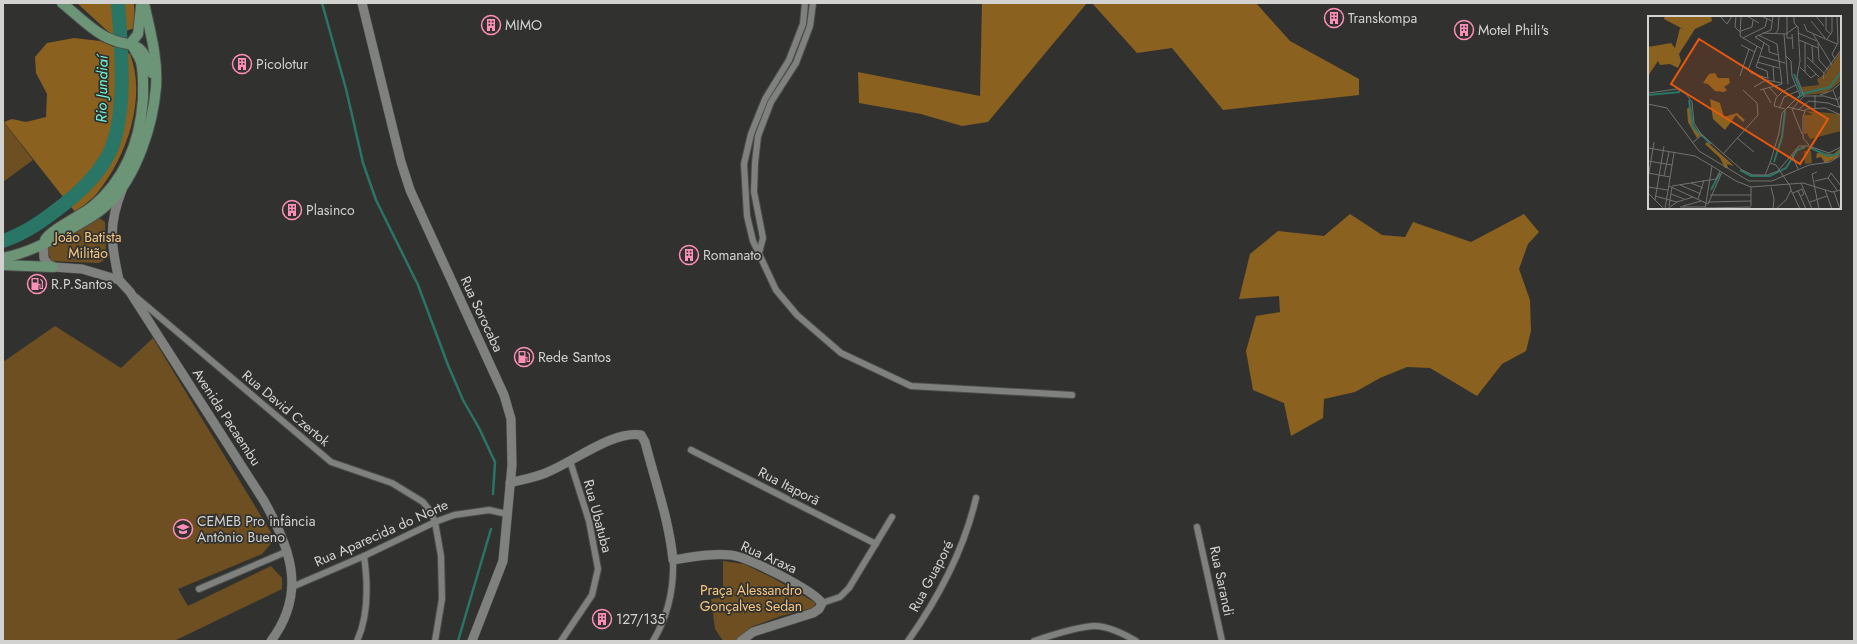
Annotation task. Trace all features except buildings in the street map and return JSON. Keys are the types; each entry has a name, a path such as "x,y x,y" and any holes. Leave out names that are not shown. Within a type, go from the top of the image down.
{"main road":[{"path":"62,3 105,36 113,40 128,43 141,50 146,55 156,86"},
{"path":"128,43 138,34 141,3"},
{"path":"3,258 20,254 43,245 94,215 109,203 123,188 134,168 150,123 156,86 155,53 144,3"},
{"path":"43,245 46,238 90,208 104,196 117,182 126,168 140,128 143,88 141,62 128,43"},
{"path":"3,265 53,267"}],"street":[{"name":"Rua Sorocaba","path":"362,3 401,162 410,190 508,406 512,441 503,561 472,641"},
{"path":"805,3 803,24 789,60 764,99 751,134 744,164 747,216 754,241 776,290 797,316 841,353 911,386 1072,395"},
{"path":"759,253 763,238 754,192 758,136 771,102 796,63 810,26 813,3"},
{"path":"118,280 111,246 112,220 123,188"},
{"path":"43,245 46,263 53,267"},
{"name":"Avenida Pacaembu","path":"53,267 82,269 118,280 130,292 264,501 278,527 288,551 292,587 288,613 271,641"},
{"name":"Rua David Czertok","path":"130,292 331,462 392,483 423,502 431,512 435,522 443,576 442,599 435,641"},
{"path":"510,483 543,474 615,438 631,434 641,435 645,442 671,538 673,560 674,581 667,608 653,641"},
{"name":"Rua Itaporã","path":"691,450 876,544"},
{"name":"Rua Ubatuba","path":"561,641 592,594 598,569 589,521 570,461"},
{"name":"Rua Guaporé","path":"908,641 956,560 976,498"},
{"name":"Rua Aparecida do Norte","path":"292,587 364,556 435,522 454,515 489,510 507,514"},
{"path":"741,641 753,632 812,613 819,609 822,603 840,597 849,588 892,517"},
{"name":"Rua Sarandi","path":"1197,527 1222,641"},
{"path":"199,589 288,551"},
{"name":"Rua Araxa","path":"673,560 732,555 749,560 808,591 819,598 822,603"},
{"path":"357,641 366,608 367,580 364,556"},
{"path":"1034,641 1059,633 1095,626 1115,631 1136,641"}],"green space":[{"path":"3,121 33,160 3,182"},
{"name":"João Batista Militão","path":"99,218 105,222 106,252 104,260 99,263 51,261 47,248"},
{"path":"55,326 121,368 153,338 275,539 262,554 178,589 188,606 271,566 282,578 282,589 174,641 3,641 3,362"},
{"name":"Praça Alessandro Gonçalves Sedan","path":"723,561 744,564 773,578 816,603 813,608 781,616 751,627 736,641 723,641 715,629 711,599 723,597"}],"shaded area":[{"path":"77,3 134,3 134,28 113,36"},
{"path":"982,3 1087,3 988,122 962,126 921,114 859,103 858,72 980,96"},
{"path":"1092,3 1256,3 1290,41 1359,79 1359,95 1223,110 1172,48 1137,53"},
{"path":"74,38 100,41 130,54 135,71 136,89 135,108 131,126 118,161 96,195 75,212 4,122 12,119 26,122 46,117 47,94 36,73 35,57 47,43"},
{"path":"1350,214 1382,235 1405,237 1413,222 1471,242 1524,214 1539,232 1528,244 1519,269 1530,300 1531,331 1526,351 1502,364 1477,396 1430,368 1407,367 1380,378 1355,392 1324,399 1323,418 1291,436 1284,403 1253,390 1246,351 1256,316 1280,312 1279,296 1239,299 1250,254 1278,231 1324,236"}],"waterway":[{"name":"Rio Jundiaí","path":"3,241 34,226 49,216 81,190 102,166 106,159 113,143 121,105 122,62 118,3"},
{"path":"322,3 346,89 363,163 376,200 418,285 448,365 463,400 479,428 495,462 493,494"},
{"path":"458,641 491,529"}],"place":[{"name":"Transkompa","path":"1334,18"},
{"name":"MIMO","path":"491,25"},
{"name":"Motel Phili's","path":"1464,30"},
{"name":"Picolotur","path":"242,64"},
{"name":"Plasinco","path":"292,210"},
{"name":"Romanato","path":"689,255"},
{"name":"R.P.Santos","path":"37,284"},
{"name":"Rede Santos","path":"524,357"},
{"name":"CEMEB Pro infância Antônio Bueno","path":"183,529"},
{"name":"127/135","path":"602,619"}]}
